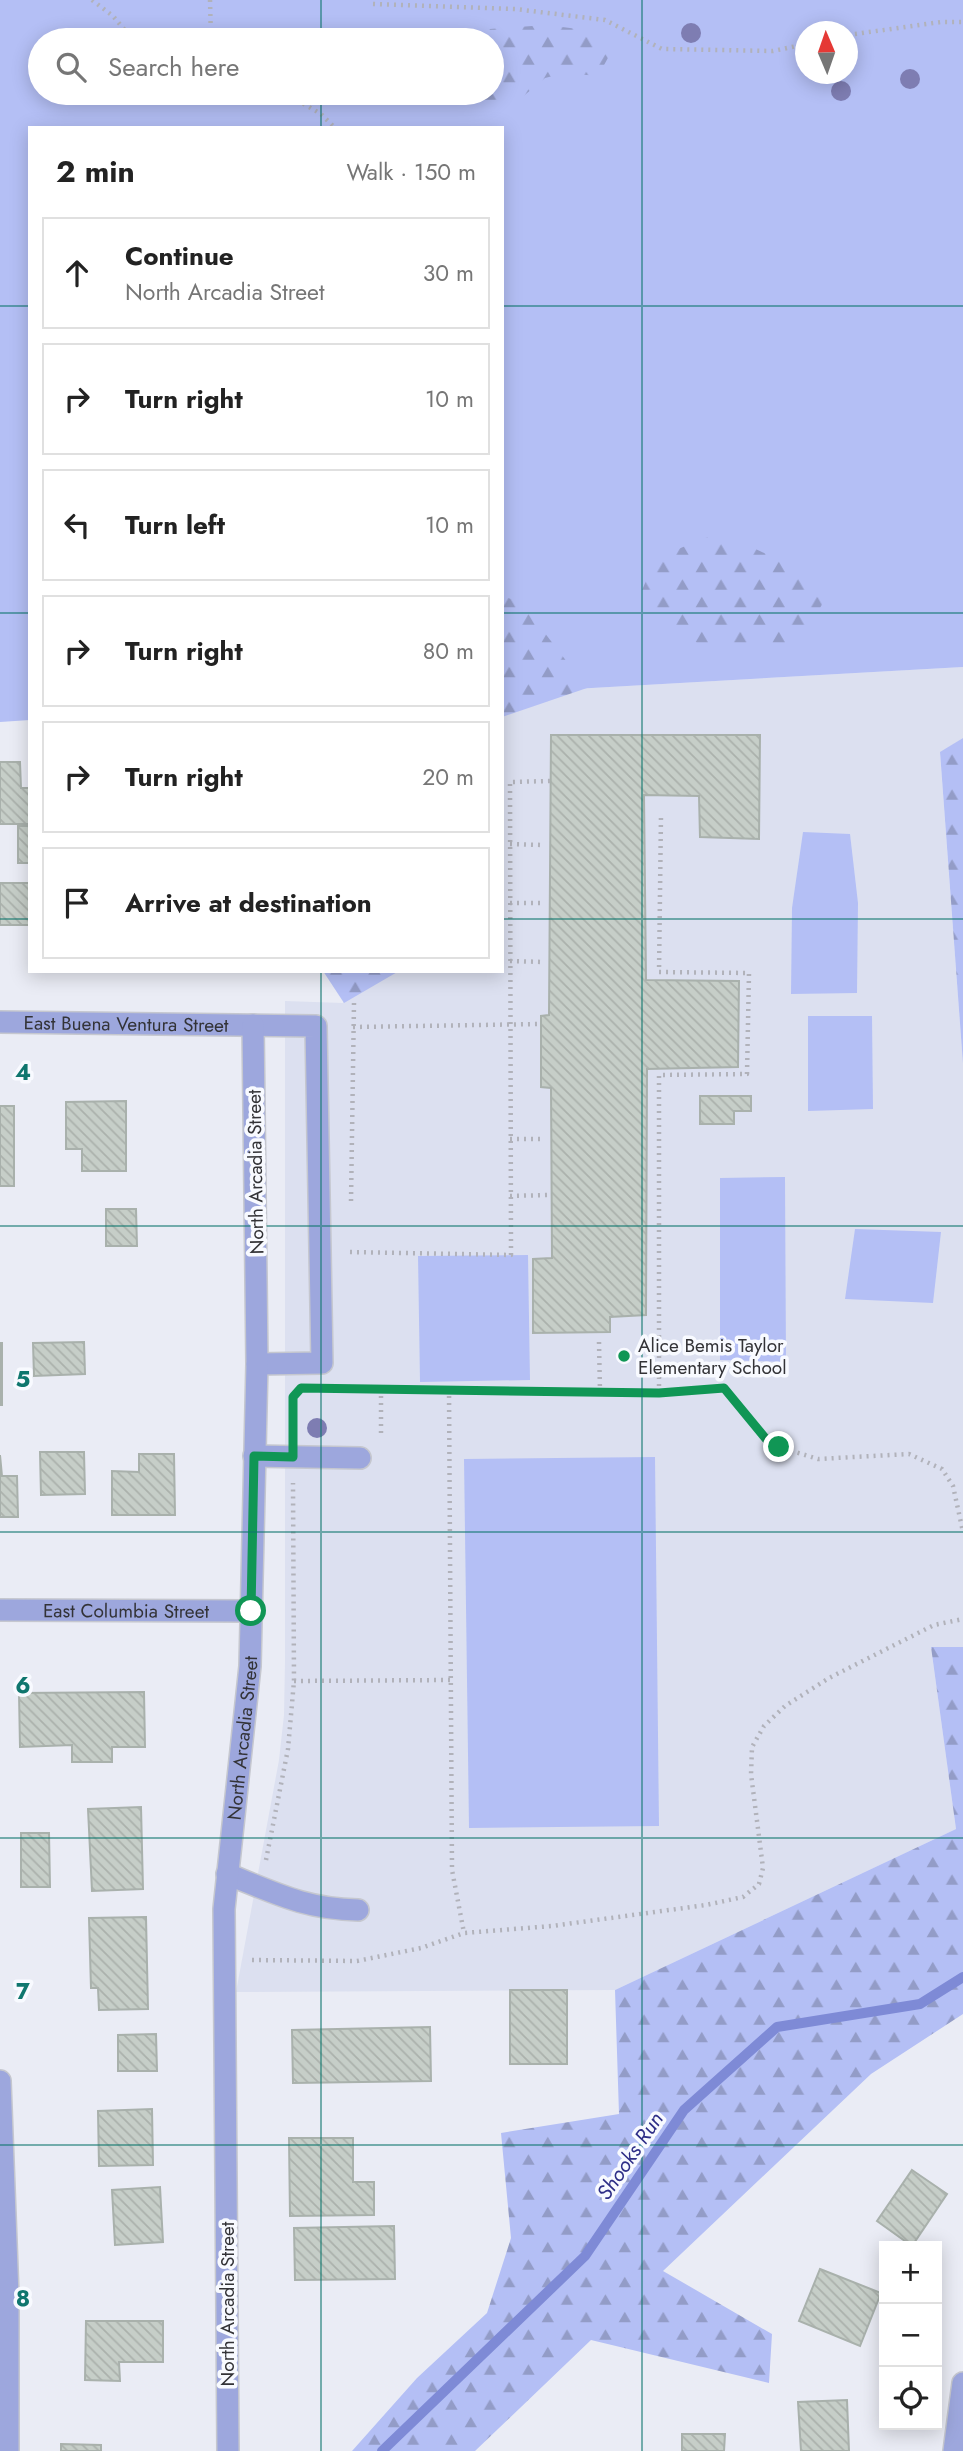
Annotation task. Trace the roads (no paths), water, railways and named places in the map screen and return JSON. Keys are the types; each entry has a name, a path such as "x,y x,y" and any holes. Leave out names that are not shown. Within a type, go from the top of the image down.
{"street":[{"name":"East Buena Ventura Street","path":"0,1022 316,1026 322,1363 257,1364"},
{"name":"North Arcadia Street","path":"228,2451 223,1909 250,1667 257,1364 253,1025"},
{"path":"254,1456 360,1458"},
{"name":"East Columbia Street","path":"0,1610 251,1611"},
{"path":"228,1874 298,1902 329,1910 358,1910"},
{"path":"0,2081 8,2296 8,2451"},
{"path":"954,2451 963,2383"}],"waterway":[{"name":"Shooks Run","path":"382,2451 585,2256 684,2110 777,2027 920,2004 963,1977"}],"place":[{"name":"Alice Bemis Taylor Elementary School","path":"624,1356"}]}
